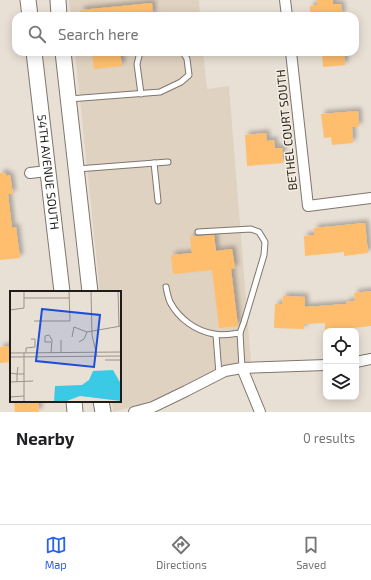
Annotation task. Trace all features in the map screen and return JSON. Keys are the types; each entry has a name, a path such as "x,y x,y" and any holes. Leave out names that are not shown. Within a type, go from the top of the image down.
{"main road":[{"path":"28,0 30,12"},
{"path":"58,0 59,12"},
{"name":"54TH AVENUE SOUTH","path":"34,56 62,291"},
{"path":"63,56 90,291"},
{"path":"74,402 76,412"},
{"path":"101,402 103,412"}],"street":[{"path":"285,0 286,12"},
{"name":"BETHEL COURT SOUTH","path":"291,56 308,206 371,198"},
{"path":"30,173 48,171"},
{"path":"359,361 371,359"},
{"path":"134,412 153,407 225,371 242,368 323,365"},
{"path":"242,368 260,412"}],"lane":[{"path":"139,56 137,64 142,94"},
{"path":"68,99 160,92 181,82 189,75 186,56"},
{"path":"76,170 168,162"},
{"path":"154,163 158,201"},
{"path":"198,232 252,229 259,232 265,242 264,255 240,333 242,368"},
{"path":"166,287 170,302 189,324 203,331 216,335 240,333"},
{"path":"216,335 219,374"}],"shaded area":[{"path":"69,0 199,0 200,12 70,12"},
{"path":"75,56 203,56 207,89 229,86 251,362 245,361 222,366 151,402 113,412 112,402 121,402 121,291 100,291"}],"building":[{"path":"317,0 333,0 333,4 341,4 342,12 310,12 310,6 317,5"},
{"path":"152,3 153,12 80,12 80,10"},
{"path":"92,56 121,56 122,66 94,69"},
{"path":"322,56 344,56 345,65 323,67"},
{"path":"358,111 359,127 352,127 353,143 332,145 331,137 324,138 321,114"},
{"path":"266,133 267,141 274,140 275,148 282,148 283,163 247,166 245,135"},
{"path":"0,173 6,173 6,176 10,175 13,194 8,194 12,228 16,227 20,258 0,260"},
{"path":"365,223 368,253 344,256 344,252 305,256 304,236 314,235 314,228"},
{"path":"214,235 216,251 232,249 235,268 231,269 238,326 219,328 212,270 173,274 171,255 192,253 190,237"},
{"path":"371,291 371,326 325,328 325,323 304,324 304,329 274,328 275,304 282,304 283,296 305,297 305,307 346,304 346,302 355,301 354,293"},
{"path":"10,346 10,362 0,363 0,347"},
{"path":"14,402 38,402 39,412 15,412"}]}
